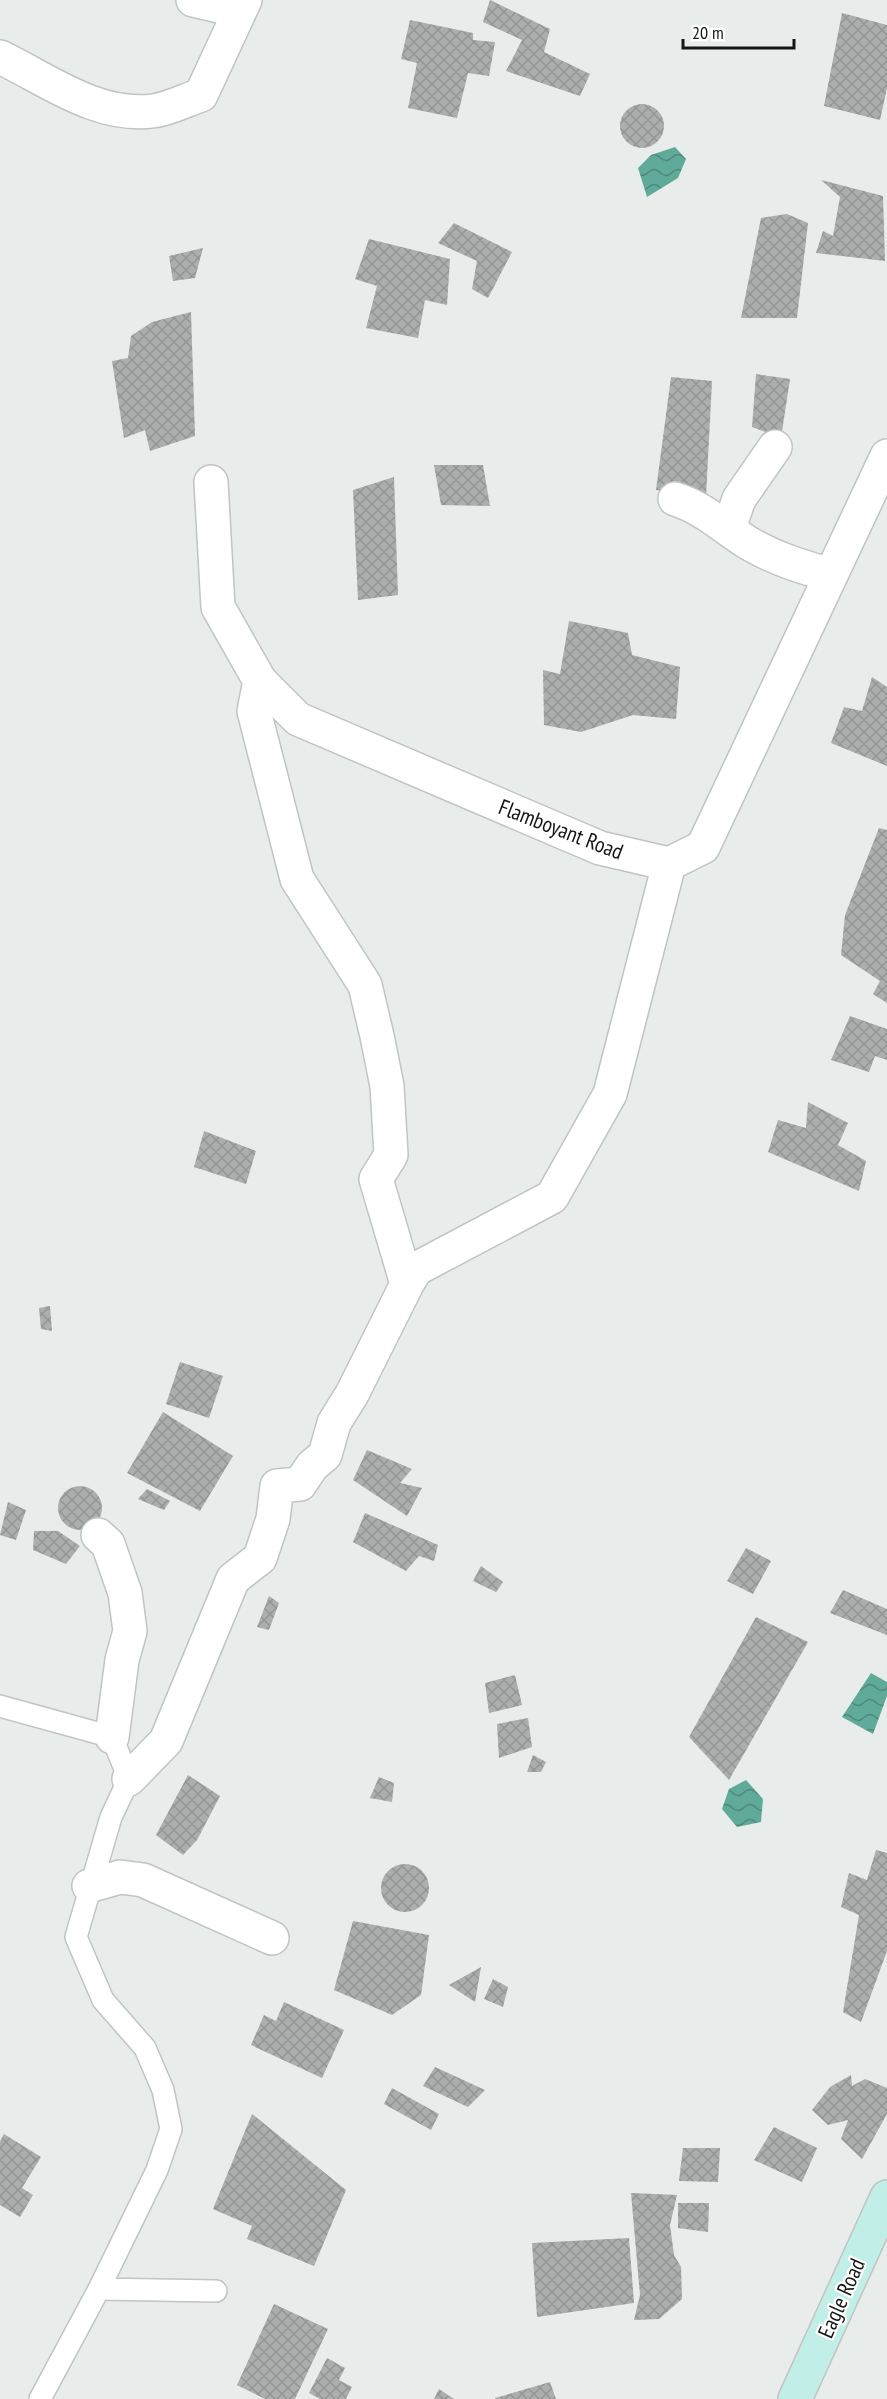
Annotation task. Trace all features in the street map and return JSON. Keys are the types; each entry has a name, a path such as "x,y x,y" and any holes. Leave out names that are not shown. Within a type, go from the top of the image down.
{"street":[{"path":"0,57 91,103 121,112 155,111 201,94 243,6 193,0"},
{"path":"729,528 739,499 775,447"},
{"path":"129,1779 166,1741 233,1579 260,1558 273,1519 277,1486 300,1484 312,1466 325,1455 334,1422 352,1394 416,1269 552,1197 610,1094 669,864 703,847 887,456"},
{"name":"Flamboyant Road","path":"211,482 218,608 260,681 298,719 600,848 669,864"},
{"path":"675,499 715,518 780,561 831,575"},
{"path":"260,681 254,711 297,879 365,984 387,1086 391,1155 376,1179 407,1284"},
{"path":"98,1535 108,1544 125,1593 130,1631 120,1671 112,1737"},
{"path":"89,1886 120,1877 143,1880 272,1938"},
{"name":"Eagle Road","path":"795,2399 887,2197"}],"lane":[{"path":"0,1706 112,1737 129,1779 111,1817 89,1886 76,1937 102,2000 145,2048 163,2090 171,2128 157,2170 99,2289 40,2399"},
{"path":"99,2289 216,2291"}],"water":[{"path":"675,147 686,159 678,178 647,197 638,168 651,155"},
{"path":"871,1673 887,1682 887,1696 873,1734 842,1717"},
{"path":"746,1780 763,1799 761,1822 737,1827 722,1809 729,1789"}],"building":[{"path":"490,0 550,29 544,52 590,74 580,96 506,71 522,40 483,22"},
{"path":"842,13 887,25 887,88 880,120 824,106"},
{"path":"410,20 473,33 473,40 495,42 489,76 468,73 457,118 408,108 417,63 401,59"},
{"path":"642,104 657,111 664,126 657,141 642,148 627,141 620,126 627,111"},
{"path":"821,180 883,196 885,261 816,253 823,231 833,236 840,197"},
{"path":"787,214 808,223 797,318 741,318 761,218"},
{"path":"454,223 512,252 488,298 472,289 477,261 438,243"},
{"path":"369,239 450,259 447,305 425,300 418,338 366,328 377,286 355,279"},
{"path":"203,248 195,278 173,281 169,256"},
{"path":"191,312 195,436 150,451 145,430 124,438 112,361 128,358 131,336 152,322"},
{"path":"756,374 790,379 781,438 752,427"},
{"path":"671,377 712,381 706,497 656,490"},
{"path":"434,465 483,465 490,506 441,505"},
{"path":"394,477 398,595 358,600 353,490"},
{"path":"569,621 628,633 632,655 680,667 676,719 633,715 581,732 544,725 543,670 560,674"},
{"path":"872,677 887,687 887,766 831,743 844,707 862,711"},
{"path":"879,828 887,830 887,1003 873,994 880,981 841,955 845,915"},
{"path":"850,1016 887,1029 887,1060 875,1056 869,1072 831,1060"},
{"path":"808,1102 848,1123 838,1145 866,1161 859,1191 768,1152 778,1120 806,1128"},
{"path":"204,1131 256,1151 246,1184 194,1167"},
{"path":"50,1306 52,1331 41,1329 39,1308"},
{"path":"180,1362 223,1376 209,1418 166,1404"},
{"path":"163,1412 233,1456 200,1511 127,1473"},
{"path":"367,1450 412,1469 400,1483 422,1488 407,1516 353,1480"},
{"path":"80,1486 95,1493 102,1508 95,1523 80,1530 65,1523 58,1508 65,1493"},
{"path":"147,1489 170,1501 164,1510 138,1499"},
{"path":"8,1502 26,1510 16,1540 0,1535"},
{"path":"365,1513 438,1545 434,1561 419,1556 406,1571 353,1542"},
{"path":"34,1531 58,1531 80,1546 66,1564 33,1550"},
{"path":"746,1548 771,1561 753,1594 727,1581"},
{"path":"481,1566 503,1582 496,1592 473,1581"},
{"path":"843,1590 887,1609 887,1635 830,1613"},
{"path":"269,1596 279,1603 269,1630 257,1627"},
{"path":"756,1617 808,1642 729,1780 689,1737"},
{"path":"515,1675 522,1705 489,1713 485,1683"},
{"path":"528,1718 532,1747 499,1758 497,1724"},
{"path":"533,1755 546,1762 541,1772 527,1772"},
{"path":"188,1775 220,1796 197,1840 183,1855 156,1835"},
{"path":"379,1777 394,1783 392,1802 370,1798"},
{"path":"876,1850 887,1853 887,1951 861,2022 843,2012 859,1915 841,1907 849,1873 867,1880"},
{"path":"400,1864 410,1864 422,1871 429,1883 429,1893 422,1905 410,1912 400,1912 385,1901 381,1893 381,1883 392,1868"},
{"path":"353,1921 429,1935 421,1995 392,2015 334,1990"},
{"path":"481,1967 475,2002 449,1985"},
{"path":"493,1979 508,1987 503,2007 484,1999"},
{"path":"284,2002 344,2030 322,2078 251,2045 264,2015 276,2021"},
{"path":"435,2067 485,2090 468,2107 423,2086"},
{"path":"851,2075 852,2086 865,2079 887,2088 887,2114 862,2159 841,2139 848,2120 828,2125 812,2110 830,2087"},
{"path":"392,2088 439,2114 431,2130 384,2104"},
{"path":"252,2114 346,2190 314,2266 247,2239 252,2226 213,2209"},
{"path":"774,2127 817,2148 802,2182 754,2160"},
{"path":"4,2134 41,2157 22,2188 33,2195 20,2217 0,2205 0,2141"},
{"path":"683,2148 720,2148 718,2182 679,2181"},
{"path":"631,2193 677,2195 670,2225 674,2255 681,2267 682,2299 659,2319 634,2320 640,2295"},
{"path":"678,2203 709,2203 708,2232 678,2228"},
{"path":"629,2238 634,2303 537,2317 532,2243"},
{"path":"274,2304 328,2329 295,2399 265,2399 237,2385"},
{"path":"327,2358 345,2368 339,2380 352,2387 346,2399 320,2399 309,2393"},
{"path":"550,2382 556,2399 495,2399 495,2398"},
{"path":"439,2389 454,2399 434,2399"}]}
